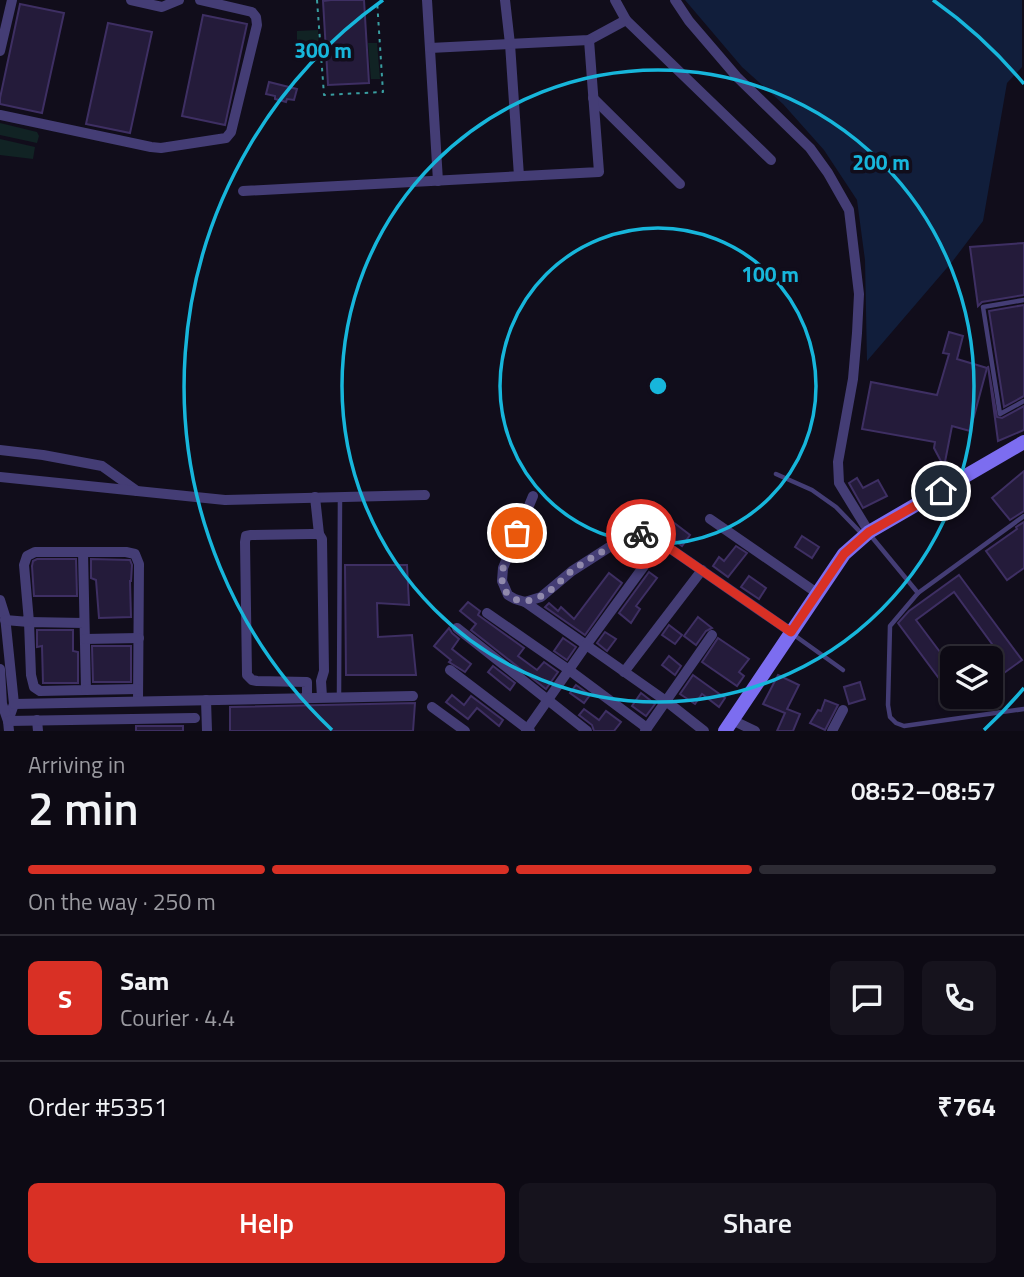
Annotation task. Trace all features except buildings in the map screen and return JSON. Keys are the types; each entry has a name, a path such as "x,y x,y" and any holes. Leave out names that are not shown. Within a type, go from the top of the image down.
{"street":[{"path":"0,51 12,0"},
{"path":"131,0 162,7 179,0"},
{"path":"0,115 151,147 161,148 226,138 231,132 257,25 256,17 252,12 200,0"},
{"path":"427,0 438,181"},
{"path":"505,0 519,176"},
{"path":"615,0 626,20 771,160"},
{"path":"675,0 689,21 737,78 810,148 849,210 859,294 858,334 838,473 839,483 866,534"},
{"path":"430,48 589,40 626,20"},
{"path":"243,191 599,172 589,40"},
{"path":"593,98 680,184"},
{"path":"755,731 729,726 844,554 866,534 1024,442"},
{"path":"0,450 102,466 137,491"},
{"path":"0,477 225,500 425,495"},
{"path":"533,496 503,568 502,581 508,595 525,602 587,644 704,731"},
{"path":"315,497 319,534 322,539 322,697"},
{"path":"710,519 817,593"},
{"path":"319,534 251,535 246,536 245,542 247,675 257,681 321,681"},
{"path":"525,602 541,597 572,571 611,546 641,534 652,536 791,632"},
{"path":"138,689 40,691 34,687 24,565 27,556 35,552 135,554 139,564 138,701"},
{"path":"83,552 86,690"},
{"path":"450,670 528,730 644,566"},
{"path":"624,672 702,570"},
{"path":"0,600 5,620 14,704 8,726"},
{"path":"487,613 569,670 646,730 712,635"},
{"path":"5,620 85,623"},
{"path":"457,628 587,731"},
{"path":"85,639 139,638"},
{"path":"0,669 2,704 8,726"},
{"path":"307,682 307,697"},
{"path":"14,704 413,696"},
{"path":"206,700 207,731"},
{"path":"432,707 465,731"},
{"path":"832,731 843,710"},
{"path":"8,726 195,718"}],"lane":[{"path":"1024,300 983,307 1000,414 1024,401"},
{"path":"776,474 813,490 836,507 866,534 918,593"},
{"path":"339,697 340,496"},
{"path":"1024,516 918,593 890,626 888,705 890,717 904,726 1024,709"},
{"path":"791,632 842,670"}],"path":[{"path":"317,0 324,95 383,92 377,0"}],"shaded area":[{"path":"318,30 319,53 297,53 297,31"},
{"path":"368,43 377,43 380,79 371,79"},
{"path":"0,123 37,132 37,143 0,135"},
{"path":"0,139 35,147 33,159 0,155"}],"water":[{"path":"685,0 1022,0 1022,67 1007,83 983,221 952,262 867,361 865,260 857,200 824,150 783,104 742,67"}],"way so far":[{"path":"517,533 503,568 502,581 508,595 525,602 541,597 572,571 611,546 641,534"}],"route":[{"path":"641,534 652,536 791,632 844,554 869,532 941,491"}]}
